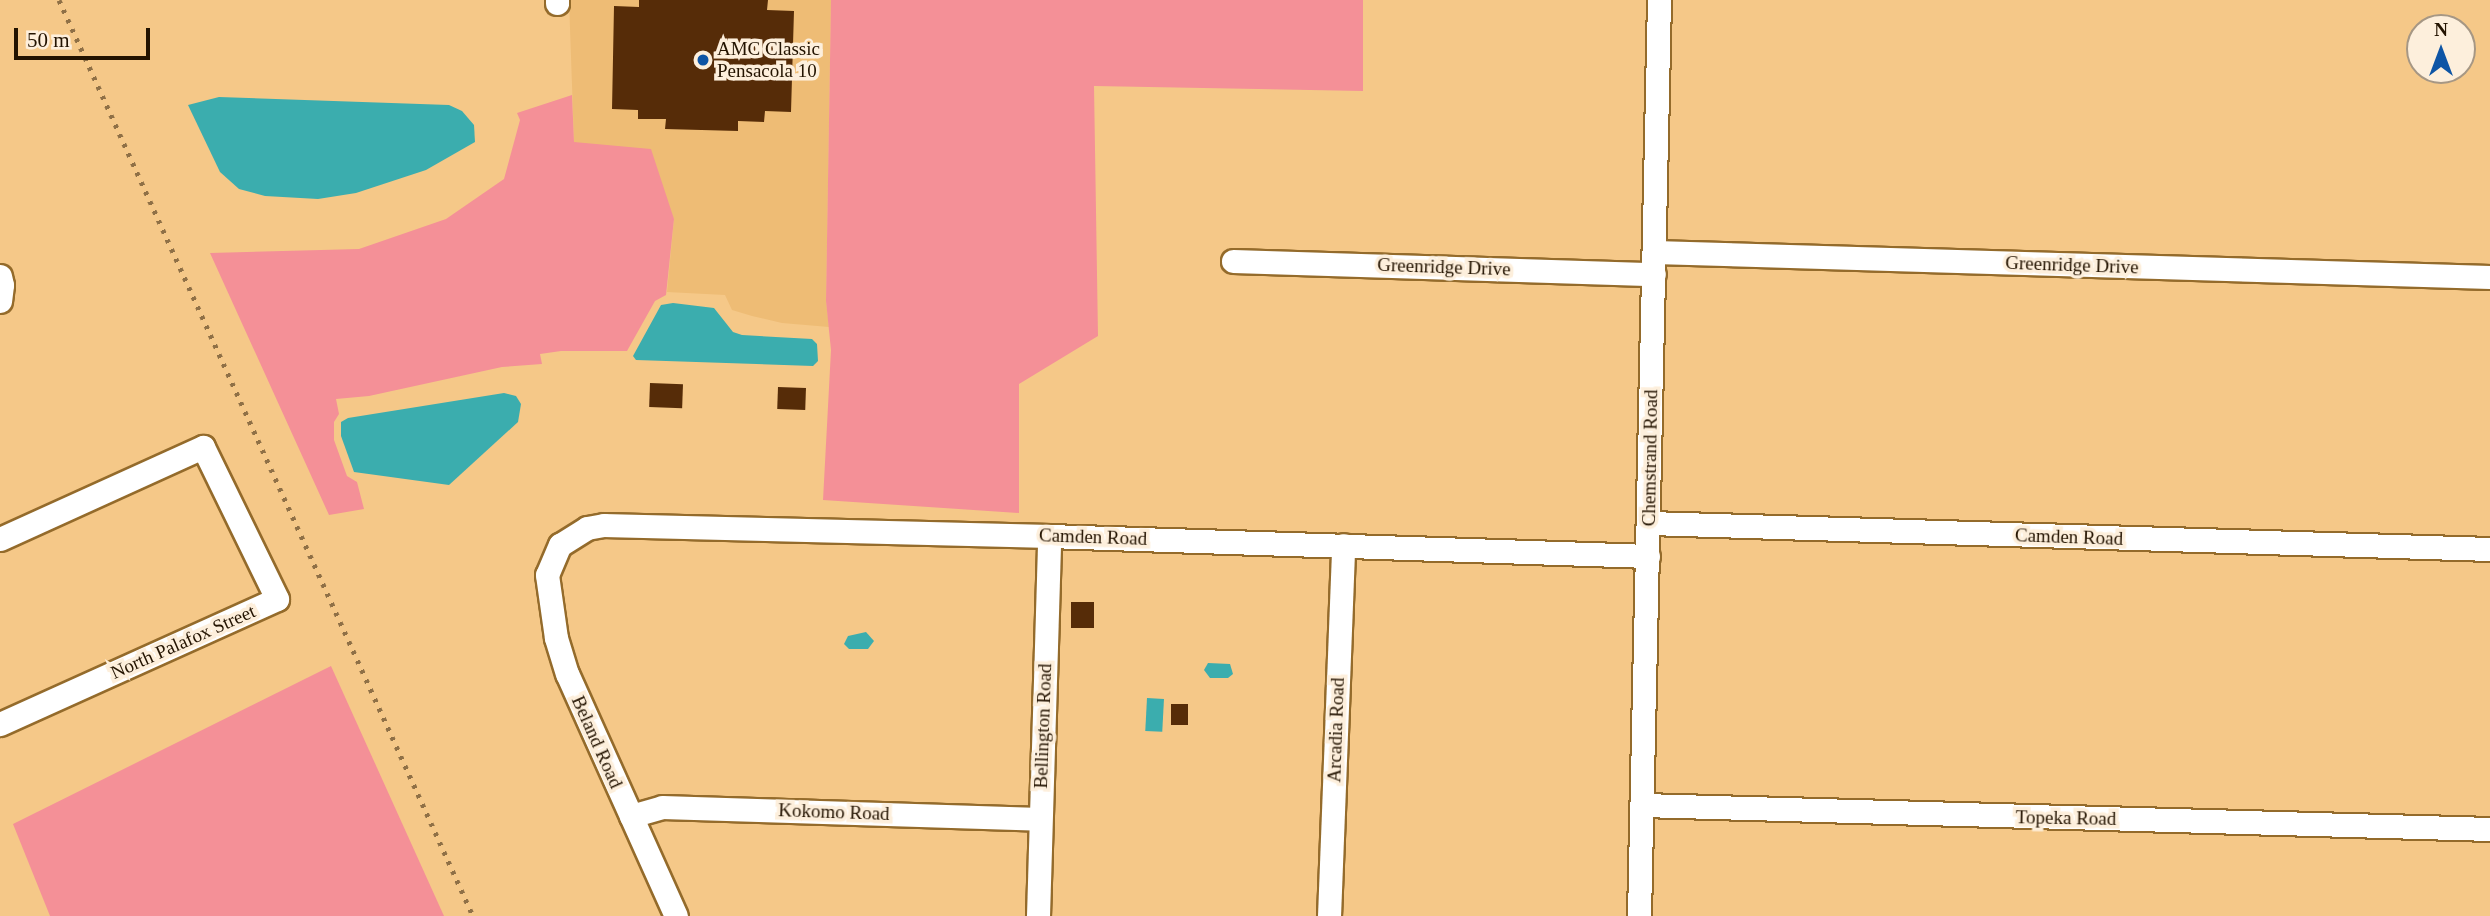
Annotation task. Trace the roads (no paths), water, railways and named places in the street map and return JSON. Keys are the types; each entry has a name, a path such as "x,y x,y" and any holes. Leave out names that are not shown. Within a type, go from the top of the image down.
{"street":[{"name":"Chemstrand Road","path":"1639,916 1659,0"},
{"name":"Greenridge Drive","path":"1233,261 1654,263 2490,277"},
{"path":"0,276 0,301"},
{"name":"North Palafox Street","path":"0,539 202,447 277,599 0,724"},
{"name":"Camden Road","path":"1649,523 2490,549"},
{"name":"Camden Road","path":"552,560 560,545 573,534 604,525 1049,536 1648,556"},
{"name":"Bellington Road","path":"1038,916 1049,536"},
{"name":"Arcadia Road","path":"1329,916 1343,545"},
{"name":"Beland Road","path":"552,560 547,575 556,638 567,674 676,916"},
{"name":"Topeka Road","path":"1642,805 2490,829"},
{"name":"Kokomo Road","path":"631,816 662,807 1040,818"}],"water":[{"path":"219,97 449,105 462,111 474,125 475,142 426,170 356,193 318,199 265,196 239,189 220,172 188,105"},
{"path":"673,303 714,308 733,332 742,335 812,339 817,344 818,361 813,366 636,360 633,356 661,305"},
{"path":"504,393 516,396 521,404 518,422 449,485 354,472 341,436 341,422 348,418"},
{"path":"866,632 874,641 868,649 849,649 844,644 848,636"},
{"path":"1208,663 1230,664 1233,674 1228,678 1210,678 1204,670"},
{"path":"1147,698 1164,699 1162,732 1145,731"}],"railway":[{"path":"59,0 473,916"}],"place":[{"name":"AMC Classic Pensacola 10","path":"703,60"}]}
